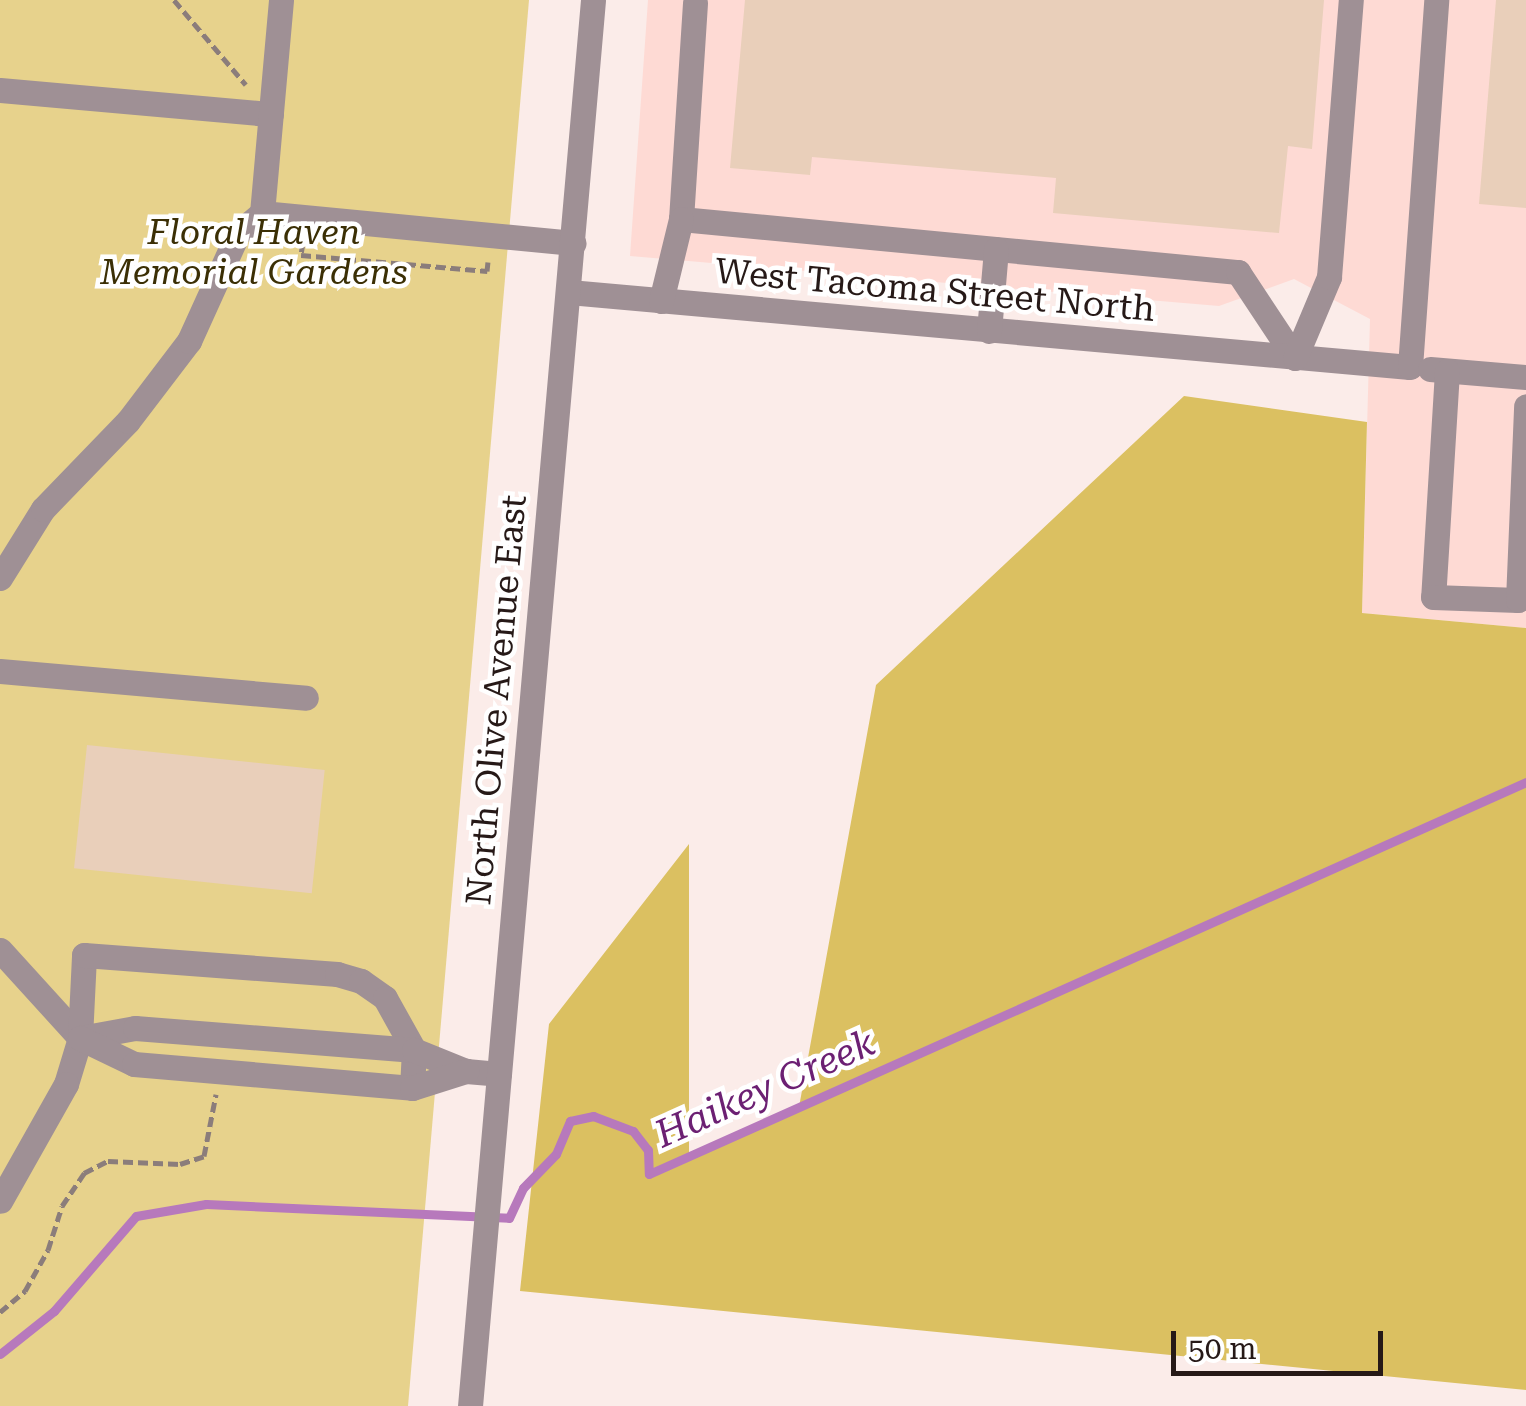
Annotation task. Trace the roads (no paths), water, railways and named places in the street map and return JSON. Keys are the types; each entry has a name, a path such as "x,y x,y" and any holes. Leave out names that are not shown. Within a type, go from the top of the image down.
{"street":[{"path":"0,578 42,509 128,421 189,341 238,233 262,213 282,0"},
{"name":"North Olive Avenue East","path":"470,1406 593,0"},
{"path":"1294,358 1329,277 1351,0"},
{"path":"1410,368 1436,0"},
{"path":"661,301 681,219 695,4"},
{"path":"0,90 271,114"},
{"path":"262,213 574,243"},
{"path":"681,219 1238,272 1294,358"},
{"path":"990,330 996,249"},
{"name":"West Tacoma Street North","path":"569,292 1526,376"},
{"path":"1447,370 1432,597 1518,600 1526,406"},
{"path":"0,671 306,698"},
{"path":"0,950 80,1038 134,1064 412,1088 466,1071"},
{"path":"0,1201 66,1084 80,1038 84,955 337,974 361,981 385,998 414,1050 412,1088"},
{"path":"80,1038 135,1028 414,1050 466,1071 498,1074"}],"waterway":[{"name":"Haikey Creek","path":"0,1354 54,1311 136,1216 206,1204 509,1218 523,1188 556,1154 570,1121 593,1116 633,1131 648,1150 649,1174 1526,782"}],"park label":[{"name":"Floral Haven Memorial Gardens","path":"254,253"}]}
